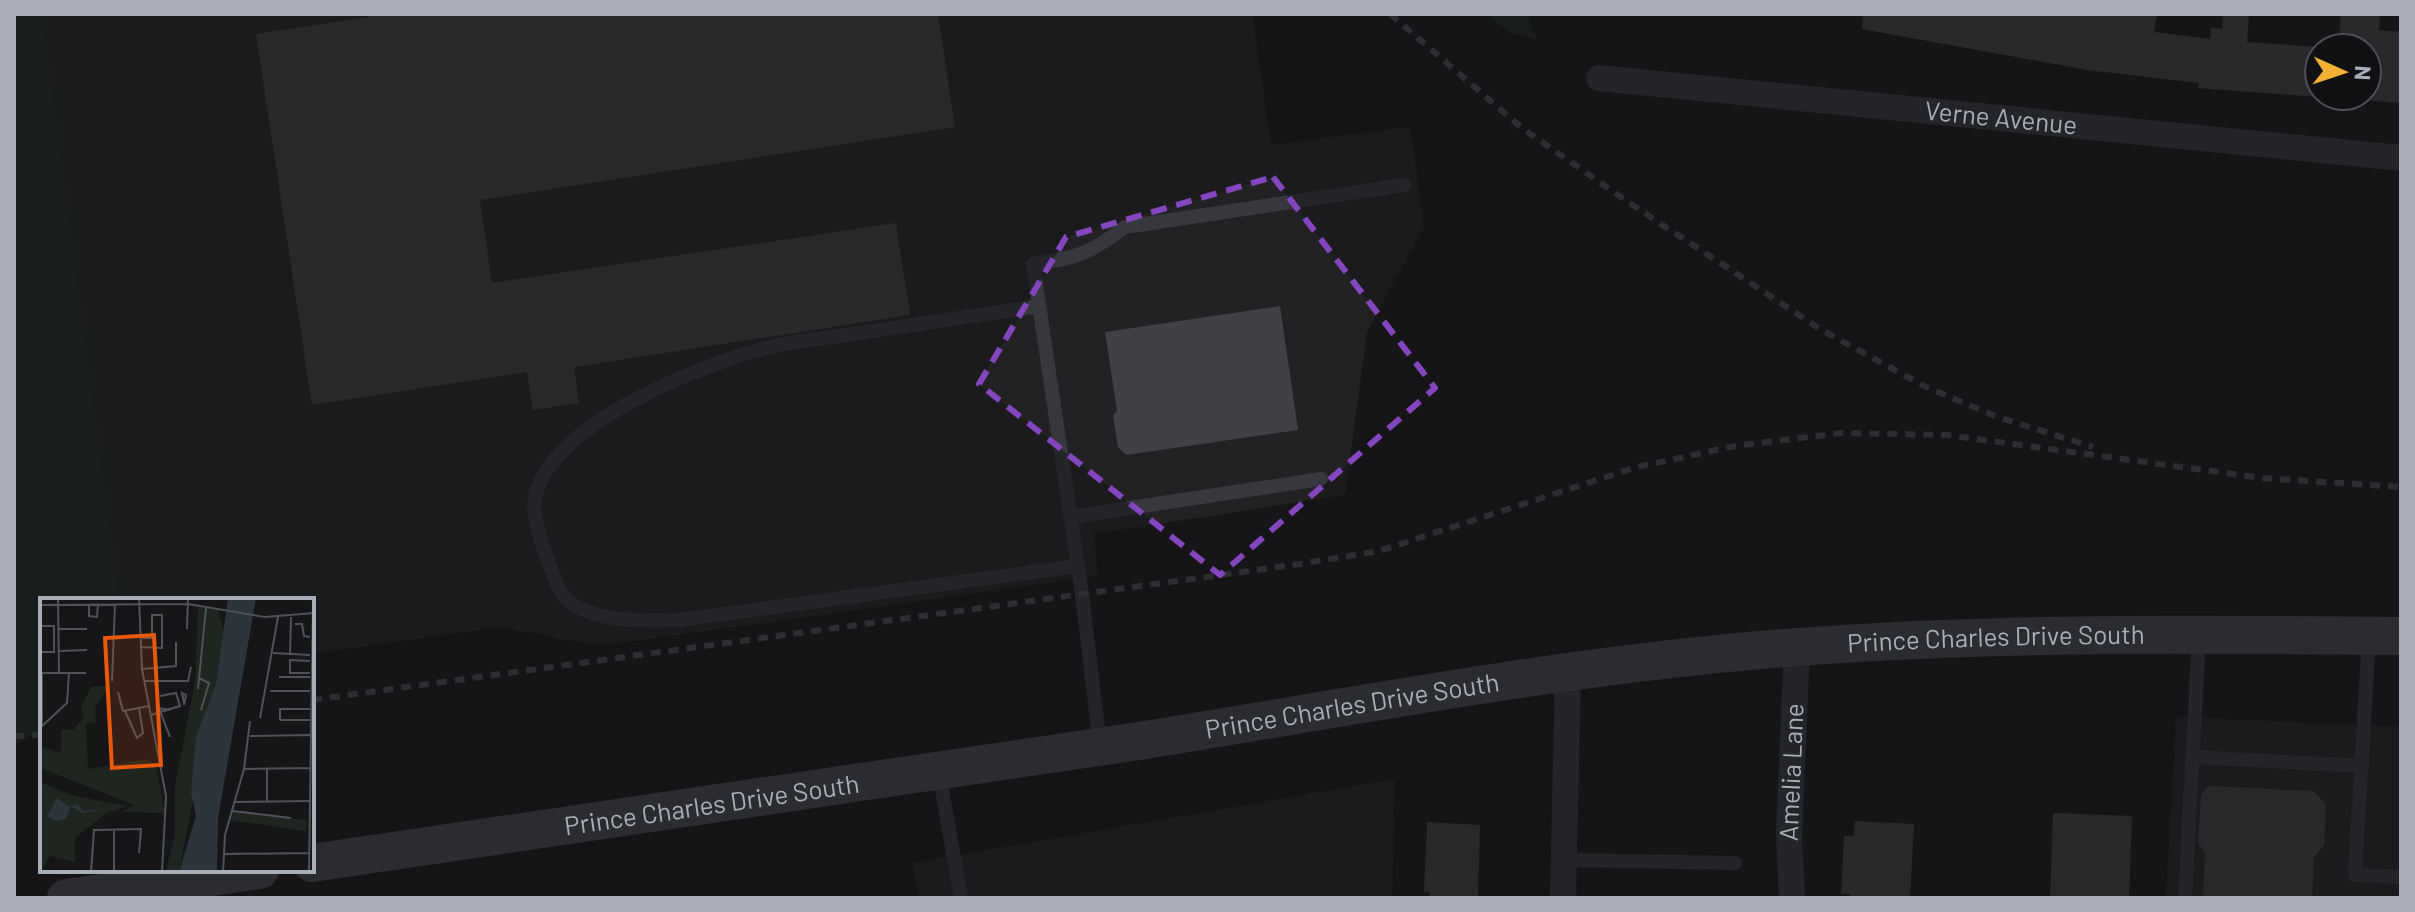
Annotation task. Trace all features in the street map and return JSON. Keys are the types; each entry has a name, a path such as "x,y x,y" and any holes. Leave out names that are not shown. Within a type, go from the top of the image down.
{"main road":[{"name":"Prince Charles Drive South","path":"314,863 939,773 1568,672 1797,647 2088,635 2385,636"},
{"path":"66,898 246,872"}],"street":[{"name":"Verne Avenue","path":"1599,78 2401,158"},
{"name":"Amelia Lane","path":"1792,898 1789,834 1797,647"},
{"path":"1563,898 1568,672"}],"lane":[{"path":"1100,747 1033,264 1073,259 1095,249 1125,227 1404,185"},
{"path":"1039,306 772,347 688,374 605,417 576,436 549,464 534,500 540,535 561,592 578,606 612,618 679,620 1077,566"},
{"path":"1070,517 1321,479"},
{"path":"2185,898 2199,635"},
{"path":"2385,636 2362,766 2355,875 2401,877"},
{"path":"2194,757 2362,766"},
{"path":"939,773 961,898"},
{"path":"1565,860 1735,863"}],"highlighted area":[{"path":"1273,177 1435,388 1220,575 979,384 1066,237"}],"shaded area":[{"path":"14,14 44,14 121,598 40,598 40,731 14,746"},
{"path":"44,14 1252,14 1271,145 1410,127 1424,227 1367,332 1345,495 1094,534 1098,576 599,646 501,627 314,654 314,598 121,598"},
{"path":"1487,14 1527,14 1537,39 1511,33"},
{"path":"2176,717 2401,727 2401,898 2166,898"},
{"path":"1395,779 1392,898 919,898 912,863"}],"building":[{"path":"368,14 938,14 955,127 480,200 492,283 896,223 910,315 574,367 579,403 533,410 527,372 312,405 256,34 369,17"},
{"path":"1863,14 2157,14 2154,32 2210,39 2211,28 2222,29 2223,14 2249,14 2247,42 2303,46 2303,96 2198,88 2199,83 2088,70 1862,29"},
{"path":"2341,14 2380,14 2379,30 2401,32 2401,103 2383,102 2383,32 2339,32"},
{"path":"1280,306 1298,430 1126,455 1118,447 1113,416 1117,411 1105,332"},
{"path":"2210,786 2313,791 2326,804 2324,845 2314,857 2312,898 2203,898 2205,852 2198,844 2201,794"},
{"path":"2053,813 2132,816 2129,898 2050,898"},
{"path":"1855,821 1914,824 1910,898 1850,898 1850,894 1841,894 1844,836 1854,836"},
{"path":"1427,822 1480,825 1478,898 1429,898 1430,892 1424,892"}],"railway":[{"path":"1390,14 1522,128 1820,329 1926,387 1995,416 2093,447"},
{"path":"314,700 1379,551 1637,467 1735,446 1841,433 1947,435 2262,478 2401,487"},
{"path":"14,736 40,735"}]}
